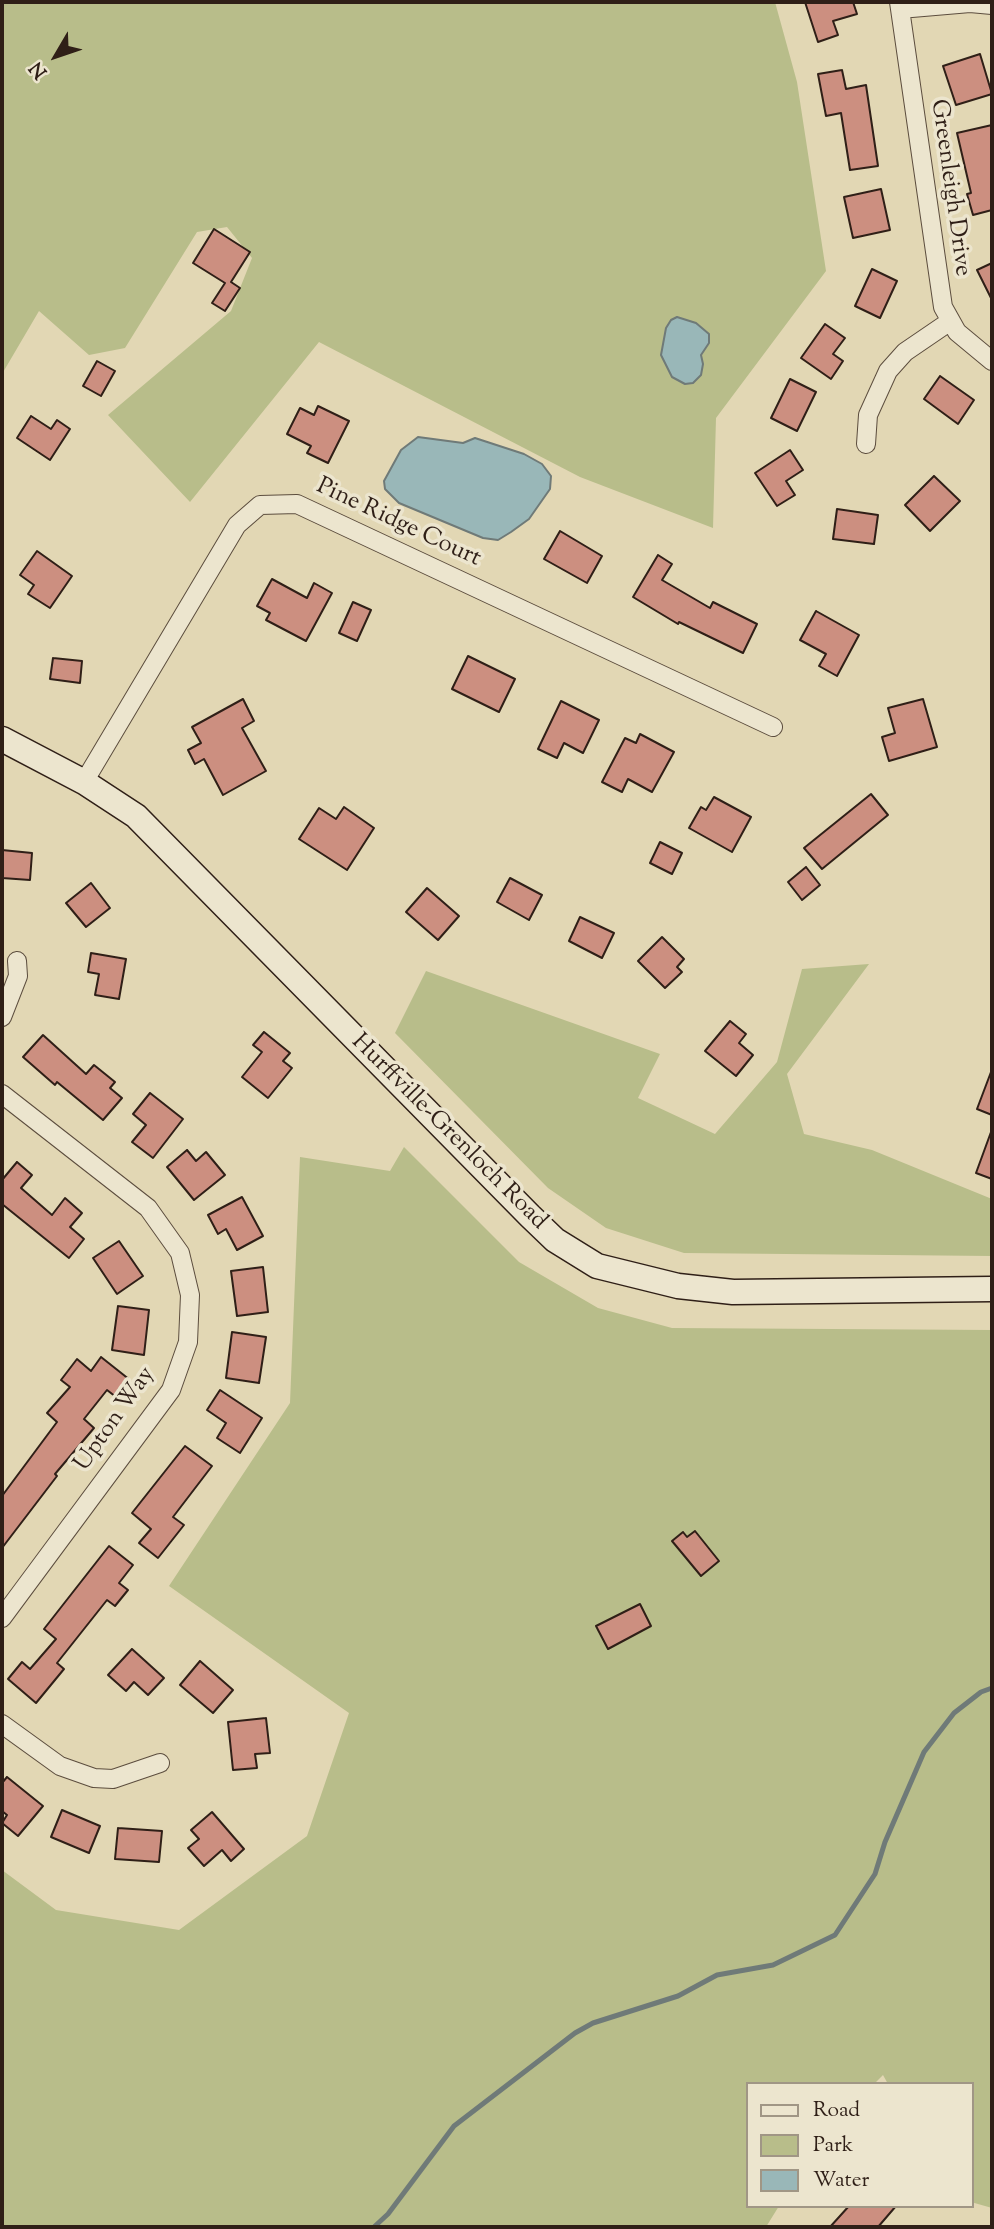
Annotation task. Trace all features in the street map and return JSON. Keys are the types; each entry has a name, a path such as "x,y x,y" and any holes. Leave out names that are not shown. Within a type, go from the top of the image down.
{"main road":[{"name":"Hurffville-Grenloch Road","path":"2,739 84,782 136,816 530,1216 555,1240 597,1266 678,1286 733,1292 992,1289"}],"street":[{"path":"900,6 970,3 992,5"},
{"name":"Greenleigh Drive","path":"900,6 938,287 950,323 966,341 992,361"},
{"path":"866,444 868,415 888,371 905,352 950,323"},
{"name":"Pine Ridge Court","path":"84,782 237,525 260,505 298,504 773,727"},
{"path":"2,1017 18,976 17,961"},
{"name":"Upton Way","path":"2,1094 131,1194 160,1222 183,1263 190,1307 188,1342 171,1390 2,1618"},
{"path":"2,1724 60,1766 94,1779 113,1779 160,1763"}],"green space":[{"path":"2,2 775,2 797,82 826,271 716,418 713,528 580,477 319,342 190,502 108,415 231,311 252,258 227,227 197,232 125,348 89,355 39,311 2,374"},
{"path":"869,964 787,1074 804,1134 872,1150 992,1199 992,1256 684,1253 606,1228 548,1188 395,1033 426,971 660,1054 638,1098 715,1134 777,1062 802,969"},
{"path":"404,1147 519,1262 598,1308 672,1328 992,1330 992,2208 973,2203 973,2082 887,2082 883,2075 876,2082 746,2082 746,2208 778,2208 766,2227 2,2227 2,1870 56,1910 179,1930 307,1836 349,1713 169,1586 290,1403 300,1157 390,1171"}],"water":[{"path":"677,317 696,323 709,334 709,343 701,355 701,375 693,383 685,384 672,377 661,355 666,328 671,320"},
{"path":"418,437 463,443 475,438 524,454 542,464 551,476 550,489 529,519 498,540 483,538 399,503 385,489 384,481 401,450"}],"building":[{"path":"805,2 853,2 857,14 833,21 838,35 818,42"},
{"path":"980,54 992,94 956,105 943,66"},
{"path":"842,70 846,89 866,85 878,166 850,170 841,113 826,116 818,74"},
{"path":"992,125 992,210 973,215 967,194 971,193 957,133"},
{"path":"881,189 890,230 853,238 844,197"},
{"path":"214,229 250,252 231,282 240,288 225,311 212,303 225,283 193,263"},
{"path":"992,263 992,300 977,270"},
{"path":"872,269 897,281 880,318 855,306"},
{"path":"825,324 845,338 833,354 843,361 831,379 801,358"},
{"path":"97,361 115,371 101,396 83,386"},
{"path":"940,376 974,400 958,424 924,399"},
{"path":"790,379 816,392 797,431 771,418"},
{"path":"318,406 349,421 328,463 307,453 311,446 287,434 300,408 314,415"},
{"path":"31,416 51,429 57,420 70,429 50,460 17,438"},
{"path":"790,450 803,470 786,481 795,495 777,506 755,473"},
{"path":"934,476 960,501 930,531 905,505"},
{"path":"837,509 878,515 874,544 833,539"},
{"path":"560,531 602,556 587,583 544,559"},
{"path":"37,551 72,576 50,608 28,594 34,585 20,575"},
{"path":"658,555 672,564 662,580 710,608 713,602 757,624 743,653 679,622 678,624 633,597"},
{"path":"272,579 307,598 314,583 332,593 306,641 266,620 270,613 257,606"},
{"path":"353,602 371,610 357,641 339,633"},
{"path":"816,611 859,635 837,676 819,666 826,654 800,640"},
{"path":"468,656 515,679 499,712 452,689"},
{"path":"53,658 82,661 80,683 50,679"},
{"path":"243,699 254,721 242,728 266,771 223,795 204,759 195,764 188,750 201,743 192,727"},
{"path":"923,699 937,747 889,761 882,737 895,733 888,708"},
{"path":"561,701 599,720 583,753 564,743 557,758 538,749"},
{"path":"640,734 674,752 652,792 628,779 622,792 602,782 625,738 636,743"},
{"path":"871,794 888,815 822,869 804,848"},
{"path":"714,797 751,817 732,852 689,828 701,807 706,810"},
{"path":"344,807 374,828 347,870 299,839 319,808 336,819"},
{"path":"660,842 682,853 672,874 650,863"},
{"path":"2,850 32,853 30,880 2,878"},
{"path":"806,867 820,885 802,900 788,882"},
{"path":"510,878 542,895 529,920 497,902"},
{"path":"91,883 110,908 86,927 66,903"},
{"path":"427,888 459,916 438,940 406,912"},
{"path":"580,917 614,933 602,958 569,941"},
{"path":"662,937 684,959 677,967 682,972 665,988 638,961"},
{"path":"91,953 126,959 119,999 95,995 99,974 88,972"},
{"path":"730,1021 746,1034 739,1043 753,1055 736,1076 705,1051"},
{"path":"264,1032 290,1053 283,1061 292,1068 268,1098 242,1077 262,1052 253,1045"},
{"path":"43,1035 86,1074 94,1065 115,1082 110,1088 122,1098 103,1120 57,1082 55,1085 23,1057"},
{"path":"992,1072 992,1115 977,1109"},
{"path":"150,1093 183,1119 153,1158 132,1142 146,1125 133,1114"},
{"path":"992,1133 992,1179 976,1173"},
{"path":"187,1150 196,1161 206,1152 225,1175 194,1200 167,1167"},
{"path":"17,1162 32,1175 21,1188 52,1215 65,1198 82,1213 70,1227 84,1239 69,1258 2,1204 2,1180"},
{"path":"242,1197 263,1236 237,1250 226,1229 218,1234 208,1215"},
{"path":"119,1241 143,1276 117,1294 93,1258"},
{"path":"263,1267 268,1312 237,1316 231,1271"},
{"path":"118,1306 149,1310 144,1355 112,1350"},
{"path":"232,1332 266,1337 259,1383 226,1378"},
{"path":"101,1357 130,1380 116,1397 107,1390 84,1419 94,1428 55,1474 57,1476 2,1548 2,1496 57,1422 47,1413 70,1387 61,1380 77,1359 91,1371"},
{"path":"220,1390 262,1418 240,1453 217,1438 226,1423 207,1410"},
{"path":"185,1446 212,1466 173,1517 184,1525 158,1558 139,1543 151,1529 132,1513"},
{"path":"695,1531 719,1561 701,1576 672,1541 683,1532 687,1537"},
{"path":"109,1546 133,1565 119,1583 128,1590 115,1606 107,1600 57,1663 64,1669 36,1703 8,1679 22,1662 30,1669 56,1639 44,1629"},
{"path":"640,1604 651,1626 608,1649 596,1626"},
{"path":"132,1649 164,1678 148,1695 134,1682 126,1691 108,1675"},
{"path":"200,1661 233,1690 213,1713 180,1685"},
{"path":"266,1718 270,1753 255,1754 257,1768 233,1770 228,1722"},
{"path":"7,1777 43,1806 18,1836 2,1823 7,1815 2,1811 2,1783"},
{"path":"62,1810 100,1826 89,1853 51,1837"},
{"path":"212,1812 244,1849 231,1861 222,1850 204,1866 188,1848 199,1839 191,1830"},
{"path":"118,1828 162,1831 159,1862 115,1859"},
{"path":"847,2208 894,2208 878,2227 830,2227"}],"waterway":[{"path":"374,2227 388,2214 454,2126 575,2033 593,2023 678,1996 717,1975 773,1965 835,1935 875,1874 885,1842 924,1752 954,1713 981,1692 992,1688"}]}
